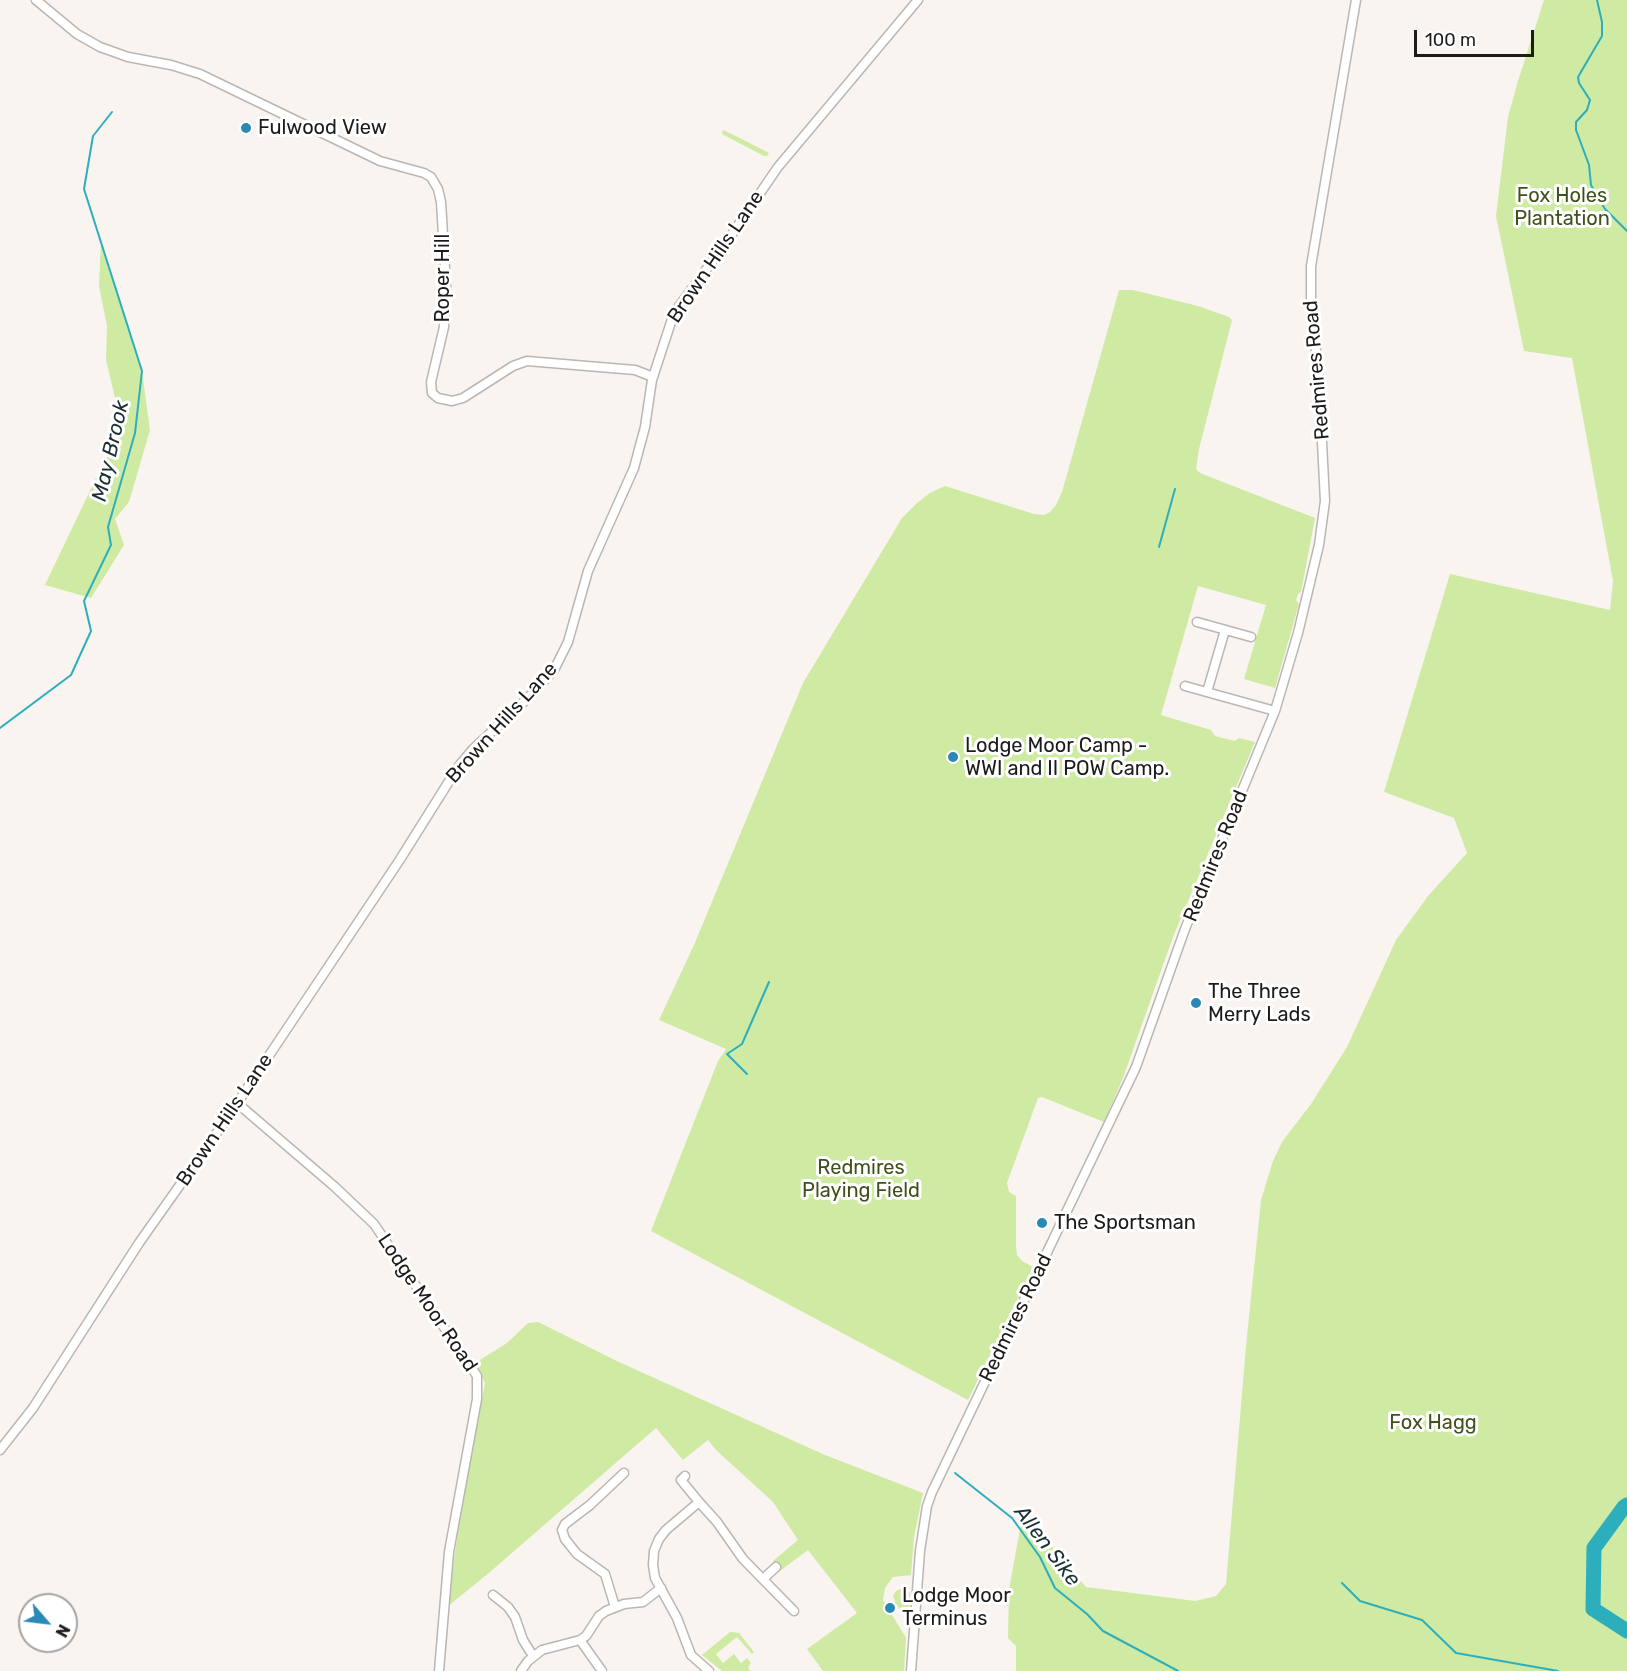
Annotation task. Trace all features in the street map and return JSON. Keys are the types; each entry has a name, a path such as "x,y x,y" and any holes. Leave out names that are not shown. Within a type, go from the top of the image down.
{"street":[{"name":"Roper Hill","path":"36,0 77,34 100,47 128,57 171,65 200,74 374,158 394,166 424,173 433,180 441,202 446,285 444,327 431,382 434,395 446,401 459,399 473,393 513,366 527,361 635,370 653,376"},
{"name":"Brown Hills Lane","path":"0,1450 33,1408 139,1243 237,1103 408,848 458,767 480,742 548,678 559,661 568,642 588,571 634,468 645,427 653,376 670,321 680,302 728,240 784,159 918,0"},
{"name":"Redmires Road","path":"911,1671 916,1582 924,1522 932,1492 1133,1076 1185,929 1275,711 1305,605 1324,515 1325,470 1311,298 1311,266 1356,0"},
{"path":"1197,622 1251,637"},
{"path":"1208,692 1225,630"},
{"path":"1185,686 1275,711"},
{"name":"Lodge Moor Road","path":"237,1103 327,1180 374,1224 477,1378 478,1395 449,1552 439,1671"},
{"path":"615,1607 605,1574 576,1554 565,1539 562,1530 565,1524 624,1473"},
{"path":"683,1478 736,1551 794,1611"},
{"path":"699,1502 658,1539 653,1565 655,1578 677,1618 692,1654 709,1671"},
{"path":"763,1579 776,1567"},
{"path":"521,1671 533,1656 550,1647 580,1640 586,1636 599,1616 615,1607 643,1602 661,1588"},
{"path":"493,1595 508,1607 515,1617 523,1640 533,1656"},
{"path":"580,1640 602,1671"}],"green space":[{"name":"Fox Hagg","path":"1544,0 1627,0 1627,1671 1016,1671 1016,1646 1008,1638 1009,1590 1023,1512 1086,1587 1195,1601 1216,1596 1226,1584 1261,1200 1273,1161 1282,1142 1311,1104 1347,1047 1396,940 1428,896 1467,853 1454,818 1384,792 1450,574 1610,610 1613,581 1572,358 1524,351 1496,216 1508,117"},
{"path":"723,130 769,153 764,156 722,134"},
{"path":"101,241 142,371 150,430 129,502 115,519 124,545 91,598 45,585 96,478 116,442 117,406 106,360 107,326 99,286"},
{"name":"Redmires Playing Field","path":"1119,290 1133,290 1198,306 1232,320 1196,469 1200,473 1315,518 1301,592 1296,600 1299,604 1275,688 1244,679 1266,605 1198,586 1161,715 1211,730 1215,736 1235,741 1239,738 1255,742 1173,937 1123,1078 1104,1122 1042,1097 1038,1098 1007,1183 1009,1192 1016,1196 1017,1255 1033,1267 968,1400 651,1231 718,1061 726,1049 659,1020 694,945 803,683 902,518 930,493 945,486 1034,514 1044,515 1050,512 1062,492"},
{"path":"538,1322 619,1362 825,1455 923,1493 914,1537 911,1575 893,1577 885,1588 883,1600 906,1638 904,1671 823,1671 807,1649 857,1613 808,1550 780,1571 773,1561 798,1540 773,1502 708,1440 683,1460 656,1428 447,1607 462,1506 485,1383 475,1363 507,1343 528,1323"},
{"path":"902,1588 906,1588 910,1593 909,1619 907,1620 893,1596"},
{"path":"730,1632 739,1633 754,1652 752,1654 737,1637 716,1654 723,1663 734,1654 741,1663 747,1658 751,1663 748,1668 751,1671 722,1671 702,1655"}],"waterway":[{"path":"1597,0 1602,22 1602,36 1578,77 1579,83 1590,100 1587,110 1576,122 1576,130 1589,165 1591,185 1605,209 1627,231"},
{"name":"May Brook","path":"0,728 71,675 91,631 84,601 111,545 108,527 135,433 142,371 84,189 93,136 112,112"},
{"path":"1159,547 1175,489"},
{"path":"747,1074 727,1054 742,1044 769,982"},
{"name":"Allen Sike","path":"955,1473 1012,1518 1040,1557 1055,1588 1087,1614 1103,1631 1178,1671"},
{"path":"1627,1505 1594,1548 1593,1609 1627,1631"},
{"path":"1342,1583 1360,1601 1422,1620 1456,1653 1558,1671"}],"place":[{"name":"Fulwood View","path":"246,128"},
{"name":"Lodge Moor Camp - WWI and II POW Camp.","path":"953,757"},
{"name":"The Three Merry Lads","path":"1196,1003"},
{"name":"The Sportsman","path":"1042,1223"},
{"name":"Lodge Moor Terminus","path":"890,1608"}],"park label":[{"name":"Fox Holes Plantation","path":"1562,208"}]}
